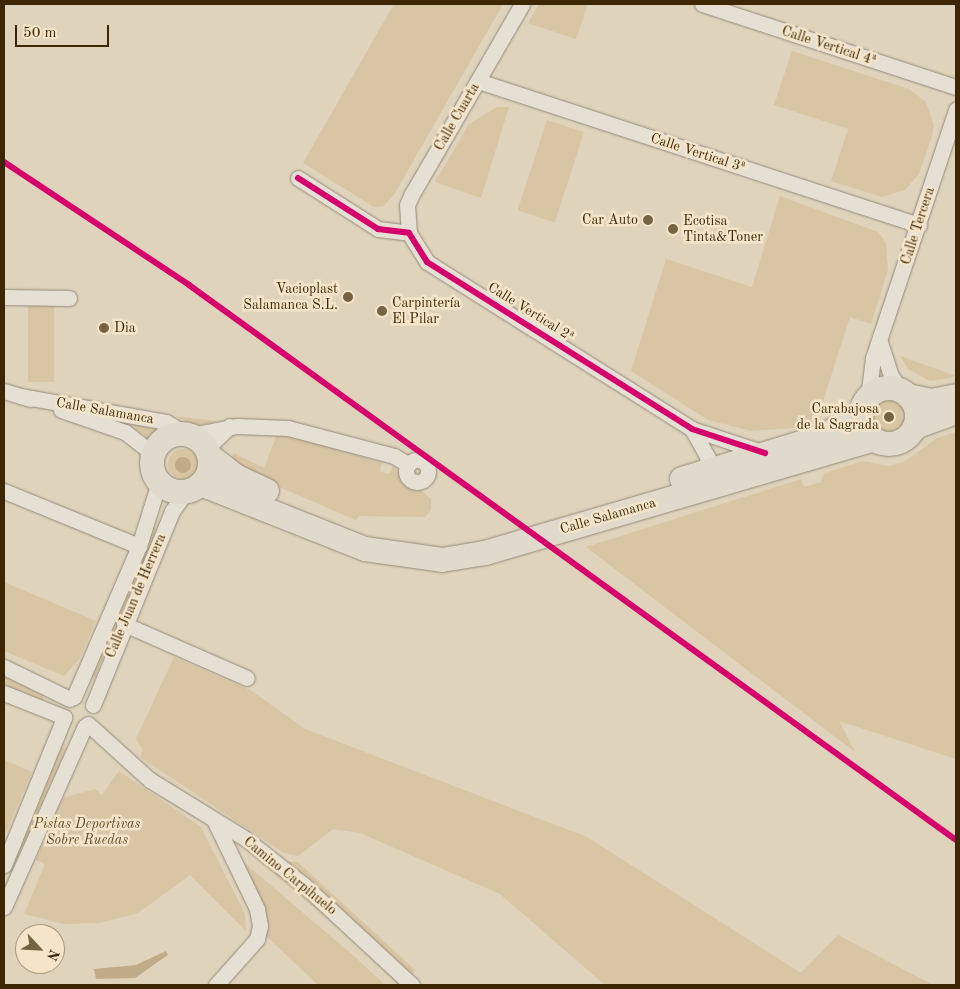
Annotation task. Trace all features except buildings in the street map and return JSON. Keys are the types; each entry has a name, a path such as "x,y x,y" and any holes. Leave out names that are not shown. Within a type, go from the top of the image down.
{"main road":[{"path":"956,396 931,400 888,388 865,405 862,424 874,439 897,443 915,427 956,412"},
{"path":"905,394 916,407 915,427"},
{"name":"Calle Salamanca","path":"194,488 365,549 398,557 442,560 570,519 705,472 824,436 865,405"},
{"name":"Calle Salamanca","path":"570,519 874,439"},
{"path":"161,442 198,444 194,488 171,491 159,482 152,469 153,454 161,442"},
{"name":"Calle Salamanca","path":"198,444 236,477 396,544 437,547 497,542"}],"street":[{"name":"Calle Cuarta","path":"409,233 407,205 522,4"},
{"name":"Calle Vertical 4ª","path":"702,4 956,87"},
{"name":"Calle Vertical 3ª","path":"478,82 919,225"},
{"name":"Calle Tercera","path":"865,405 873,358 880,342 956,110"},
{"path":"298,178 378,229 409,233"},
{"name":"Calle Vertical 2ª","path":"409,233 427,262 692,428 765,453"},
{"path":"4,298 69,298"},
{"path":"880,342 891,376 905,394"},
{"name":"Calle Salamanca","path":"4,391 126,432 153,454"},
{"name":"Calle Salamanca","path":"20,396 166,422 198,444"},
{"path":"198,444 230,426 288,428 394,456 409,465"},
{"path":"198,444 230,426"},
{"name":"Calle Vertical 2ª","path":"692,428 708,458 705,472"},
{"name":"Calle Juan de Herrera","path":"72,698 140,546 159,482"},
{"name":"Calle Juan de Herrera","path":"93,705 124,624 172,511 194,488"},
{"path":"4,491 140,546"},
{"path":"124,624 247,678"},
{"path":"4,666 72,698 88,699 93,705 86,725 4,907"},
{"path":"4,693 64,717 72,726 86,725"},
{"path":"4,865 72,698"},
{"name":"Camino Carpihuelo","path":"86,725 150,780 215,822 246,839 305,886 412,985"},
{"path":"215,822 257,909 260,926 252,945 216,985"}],"green space":[{"path":"394,4 503,4 395,193 384,206 374,207 303,163"},
{"path":"539,4 588,4 576,39 528,23"},
{"path":"792,51 909,89 926,102 934,125 931,139 919,174 905,190 882,197 831,181 848,129 774,105"},
{"path":"497,107 509,107 481,198 435,182 469,124"},
{"path":"547,120 584,132 555,222 518,210"},
{"path":"780,196 878,232 886,243 888,270 871,324 850,317 817,420 793,428 751,431 708,420 631,371 666,259 752,287"},
{"path":"28,305 54,305 54,382 28,382"},
{"path":"900,356 956,377 930,381 908,369"},
{"path":"889,400 895,401 900,405 904,410 904,422 900,427 895,431 889,432 883,431 878,427 874,422 873,416 874,410 878,405 883,401"},
{"path":"175,416 218,421 195,426"},
{"path":"137,422 164,430 151,440 134,428"},
{"path":"278,432 382,463 380,471 389,474 393,466 431,499 431,510 425,517 359,516 356,520 251,475 231,459 234,453 264,468"},
{"path":"956,432 956,759 839,721 855,752 586,547 801,479 804,487 821,482 824,473 863,461 888,466 904,462 937,438"},
{"path":"183,449 194,453 198,464 194,475 183,479 172,475 168,464 172,453"},
{"path":"153,527 157,529 95,678 89,675"},
{"path":"4,582 96,621 79,660 64,676 4,651"},
{"path":"174,657 252,691 305,729 587,837 801,973 838,935 933,985 605,985 500,894 360,833 333,829 298,856 284,853 140,757 143,750 136,739"},
{"path":"4,672 47,690 41,703 4,687"},
{"path":"60,746 66,749 24,846 20,844"},
{"path":"4,760 32,772 4,837"},
{"name":"Pistas Deportivas Sobre Ruedas","path":"119,771 201,827 245,914 246,931 190,875 138,913 99,923 64,924 24,914 45,864 36,860 63,798 95,789 102,795"},
{"path":"229,836 328,913 404,985 398,985 367,952"},
{"path":"240,859 385,985 318,985 264,934"},
{"path":"289,861 298,862 415,970 411,974 288,865"}],"shaded area":[{"path":"183,457 189,459 191,465 189,471 183,473 177,471 175,465 177,459"},
{"path":"166,951 168,955 135,978 96,979 94,969 136,965"}],"cycle path":[{"path":"4,162 189,285 956,840"},
{"path":"298,178 378,229 409,233 427,262 692,429 765,453"}],"place":[{"name":"Car Auto","path":"648,220"},
{"name":"Ecotisa Tinta&Toner","path":"673,229"},
{"name":"Vacioplast Salamanca S.L.","path":"348,297"},
{"name":"Carpintería El Pilar","path":"382,311"},
{"name":"Dia","path":"104,328"},
{"name":"Carabajosa de la Sagrada","path":"889,417"}]}
